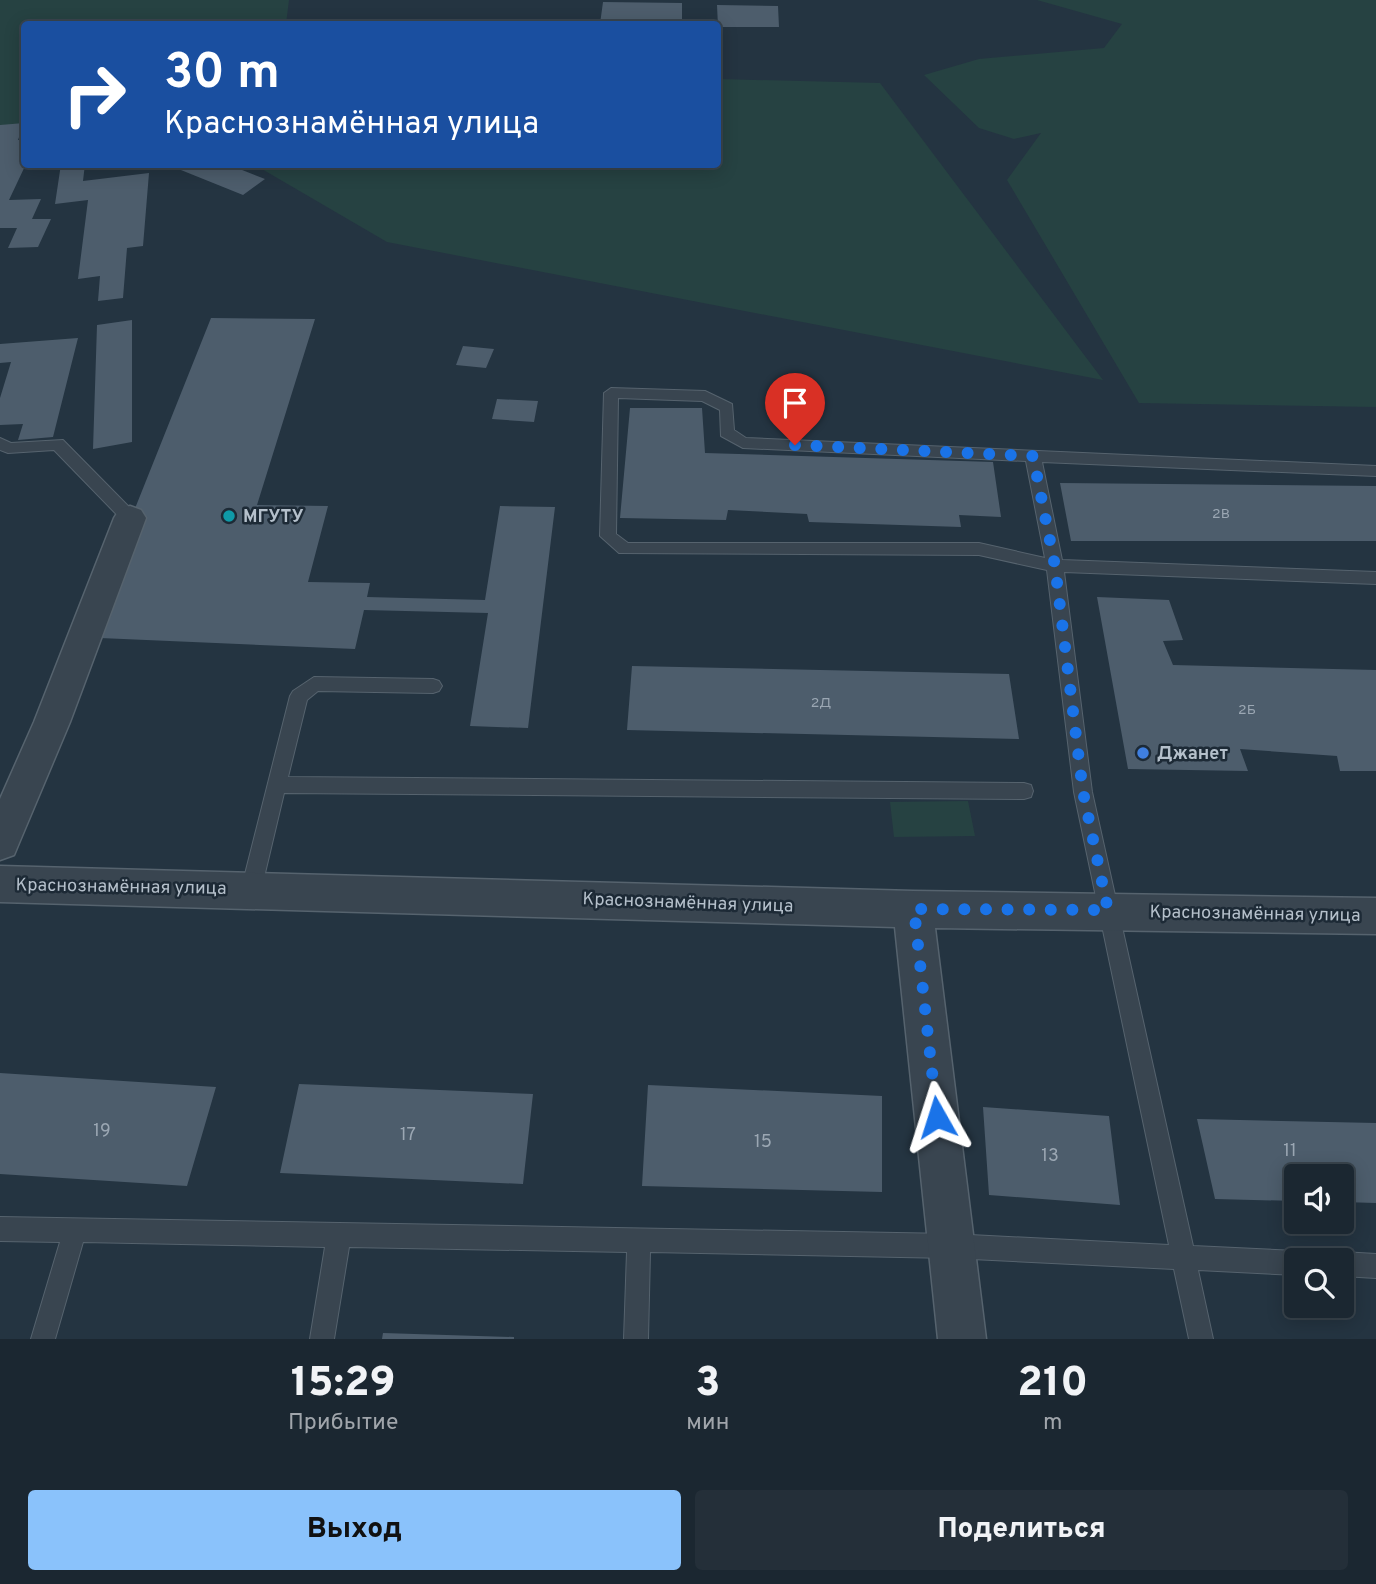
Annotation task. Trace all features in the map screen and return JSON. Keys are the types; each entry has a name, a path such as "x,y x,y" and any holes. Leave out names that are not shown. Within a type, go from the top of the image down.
{"street":[{"path":"0,843 52,722 130,518"},
{"name":"Краснознамённая улица","path":"0,884 914,909 1376,916"},
{"path":"914,909 962,1339"}],"lane":[{"path":"1376,471 743,443 726,432 727,408 705,396 611,393 608,536 625,549 979,549 1055,566 1376,578"},
{"path":"0,443 8,448 58,444 130,518"},
{"path":"1033,456 1055,566 1083,792 1201,1339"},
{"path":"251,890 299,696 314,684 433,686"},
{"path":"276,785 1024,791"},
{"path":"0,1229 951,1246 1284,1262"},
{"path":"43,1339 75,1230"},
{"path":"321,1339 339,1235"},
{"path":"636,1339 639,1241"},
{"path":"1354,1265 1376,1266"}],"green space":[{"path":"0,0 289,0 286,21 21,21 21,128 0,139"},
{"path":"1037,0 1376,0 1376,407 1139,403 1007,180 1041,133 1014,139 979,128 924,75 979,59 1104,48 1122,24"},
{"path":"721,79 880,83 1103,380 387,242 260,168 721,168"},
{"path":"968,801 975,836 894,837 890,802"}],"building":[{"path":"603,2 682,3 682,21 600,21"},
{"path":"717,5 778,6 779,27 721,27 721,21 718,21"},
{"path":"21,123 18,140 21,140 21,168 24,168 9,200 41,199 32,219 51,219 38,247 8,248 17,228 0,228 0,125"},
{"path":"60,168 85,168 83,181 149,173 143,246 127,248 123,298 98,301 100,276 78,279 88,200 55,204"},
{"path":"176,168 237,168 265,179 243,195"},
{"name":"МГУТУ","path":"211,318 315,319 257,505 328,506 308,582 370,583 367,597 485,600 500,506 555,507 528,728 470,726 488,613 364,610 355,649 100,638 128,526"},
{"path":"132,320 132,442 93,449 97,325"},
{"path":"78,338 53,437 18,440 23,424 0,425 0,398 11,362 0,363 0,344"},
{"path":"463,346 494,349 486,368 456,365"},
{"path":"497,399 538,401 534,422 492,419"},
{"path":"630,408 702,408 705,453 993,462 1001,517 959,515 961,527 809,522 807,514 728,510 726,520 620,518"},
{"path":"1060,483 1376,486 1376,541 1071,541"},
{"path":"1097,597 1169,600 1183,640 1163,641 1173,665 1376,670 1376,771 1340,771 1337,756 1240,749 1248,771 1128,769"},
{"path":"632,666 1009,674 1019,739 627,730"},
{"path":"0,1073 216,1087 187,1186 0,1174"},
{"path":"299,1084 533,1094 523,1184 280,1173"},
{"path":"648,1085 882,1096 882,1192 642,1186"},
{"path":"983,1107 1109,1116 1120,1205 989,1195"},
{"path":"1197,1119 1376,1123 1376,1203 1354,1202 1354,1164 1284,1164 1284,1201 1215,1199"},
{"path":"383,1333 514,1337 514,1339 382,1339"}],"place":[{"name":"МГУТУ","path":"229,516"},
{"name":"Джанет","path":"1143,753"}],"route":[{"path":"795,445 1033,456 1055,566 1083,792 1108,910 914,909 937,1117"}]}
